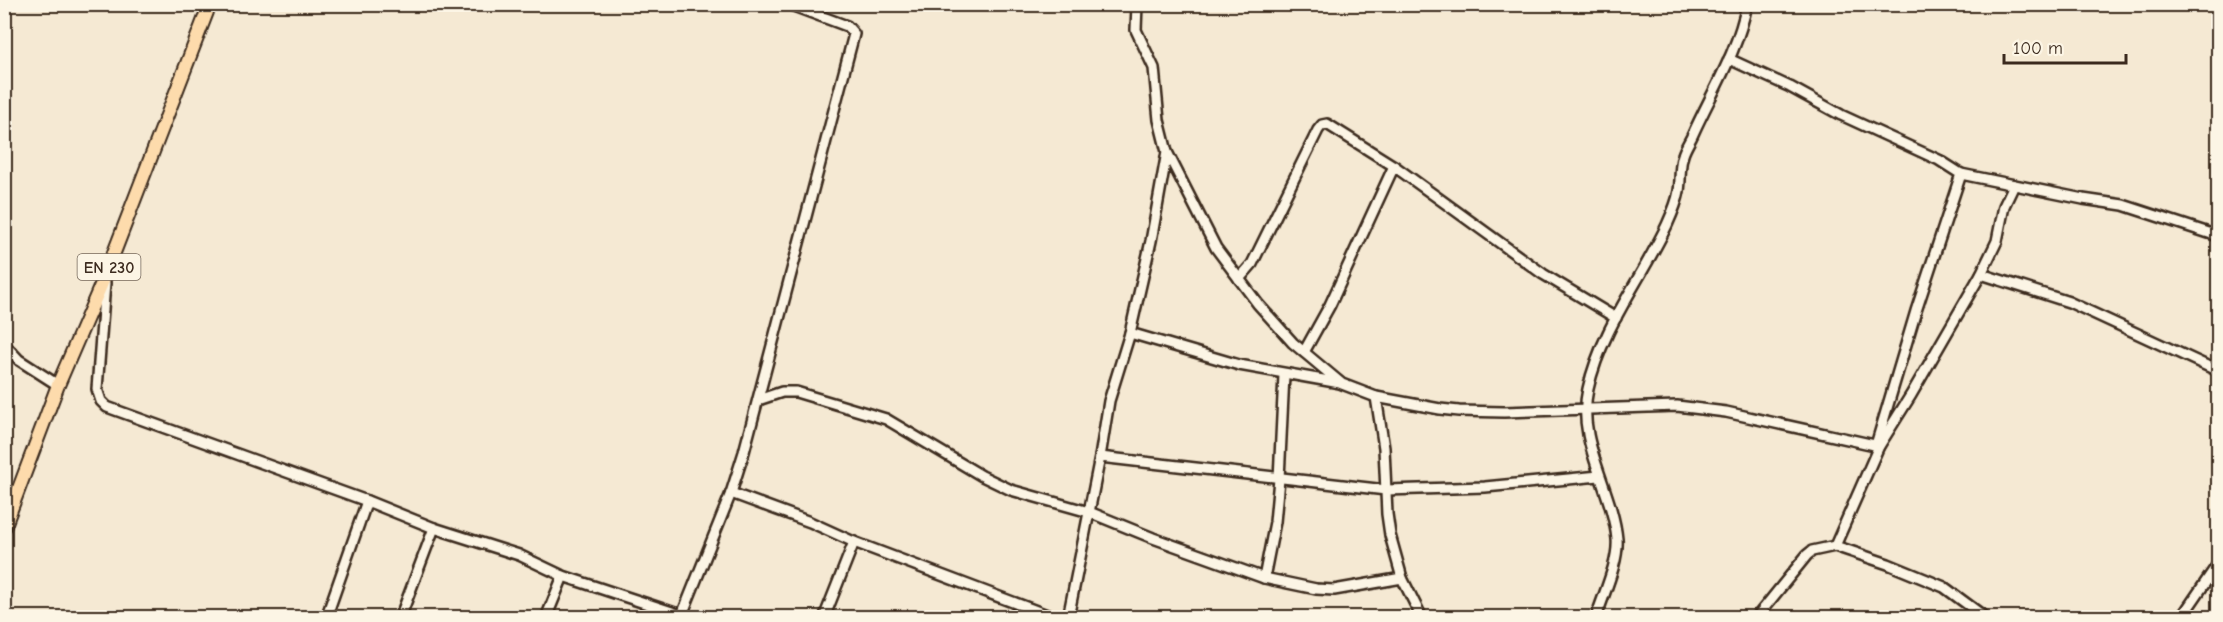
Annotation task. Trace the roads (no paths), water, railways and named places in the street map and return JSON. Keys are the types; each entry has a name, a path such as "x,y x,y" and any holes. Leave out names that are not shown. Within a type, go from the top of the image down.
{"main road":[{"name":"EN 230","path":"4,528 58,385 105,276 210,4"}],"street":[{"path":"105,276 97,389 101,401 107,407 367,501 434,528 519,555 563,576 686,616 731,494 758,400 854,34 842,24 788,4"},
{"path":"1137,4 1137,30 1154,68 1159,120 1167,152 1216,248 1258,304 1293,344 1342,384"},
{"path":"1596,618 1616,556 1617,541 1584,409 1595,362 1671,216 1679,192 1682,156 1742,29 1747,4"},
{"path":"1729,59 1790,87 1841,115 1939,160 1961,174 2083,199 2123,204 2218,236"},
{"path":"1239,279 1252,264 1322,125 1332,126 1394,166 1543,274 1616,318"},
{"path":"1068,618 1101,457 1109,401 1130,333 1151,241 1167,152"},
{"path":"1304,352 1330,305 1394,166"},
{"path":"1835,546 1878,446 1916,311 1961,174"},
{"path":"1878,446 1911,395 1981,274 1997,241 2004,206 2014,184"},
{"path":"1981,274 2069,302 2218,371"},
{"path":"1130,333 1239,365 1342,384 1376,398 1440,409 1504,412 1677,406 1726,412 1878,446"},
{"path":"4,344 19,360 58,385"},
{"path":"1264,578 1275,522 1280,478 1284,375"},
{"path":"758,400 782,392 796,392 886,420 982,476 1011,490 1089,512 1264,578 1316,589 1335,590 1402,578"},
{"path":"1376,398 1384,448 1390,535 1402,578 1422,618"},
{"path":"1101,457 1386,490 1485,487 1599,476"},
{"path":"731,494 810,522 854,542 1055,618"},
{"path":"326,618 367,501"},
{"path":"400,618 434,528"},
{"path":"824,618 854,542"},
{"path":"1756,618 1807,555 1812,551 1835,546 1888,564 1944,587 1986,618"},
{"path":"2181,618 2218,564"},
{"path":"546,618 563,576"}]}
